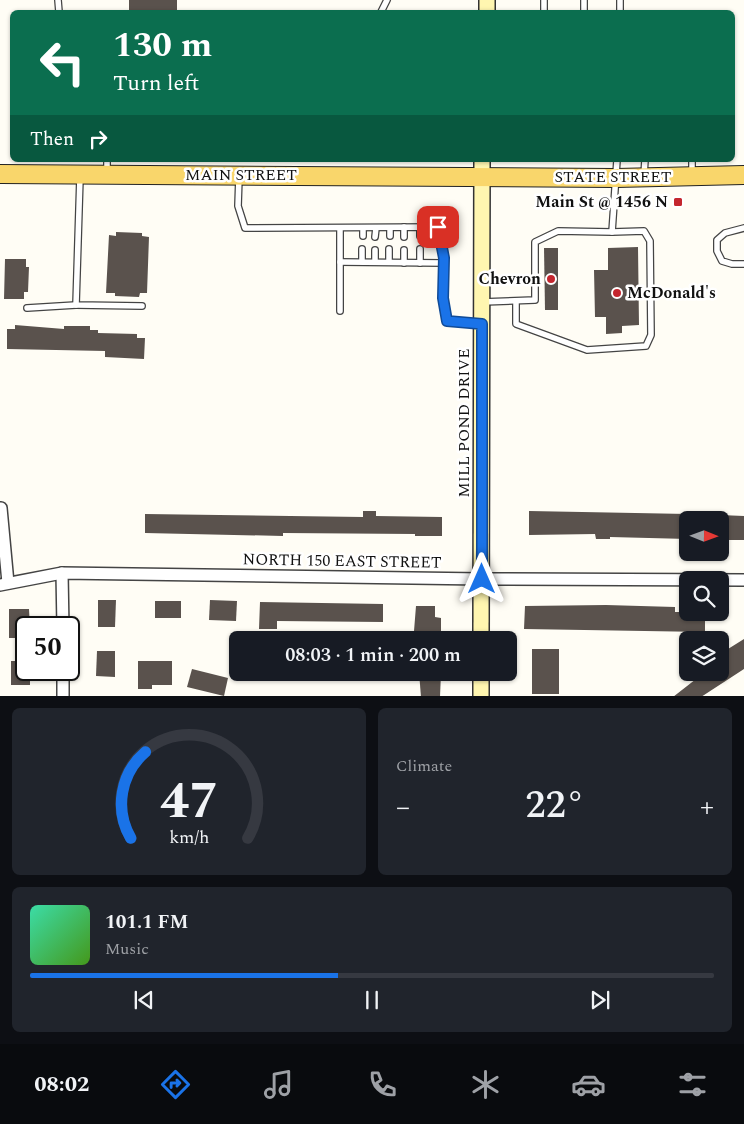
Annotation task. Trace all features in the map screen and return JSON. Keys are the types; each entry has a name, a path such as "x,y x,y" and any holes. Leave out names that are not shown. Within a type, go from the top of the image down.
{"main road":[{"name":"MAIN STREET","path":"0,174 80,175 107,168 239,175 481,168"},
{"name":"STATE STREET","path":"481,168 616,178 644,169 692,168 744,175"},
{"name":"MILL POND DRIVE","path":"481,168 481,631"},
{"path":"481,681 481,696"}],"street":[{"path":"1,508 4,584"},
{"name":"NORTH 150 EAST STREET","path":"4,584 62,573 482,579 744,580"},
{"path":"62,573 62,616"},
{"path":"63,681 64,696"}],"lane":[{"path":"612,232 616,162"},
{"path":"76,305 80,175"},
{"path":"239,175 238,206 245,228 438,227 444,263 443,298 447,321 482,324"},
{"path":"420,227 420,236"},
{"path":"340,228 340,311"},
{"path":"362,236 363,228"},
{"path":"376,228 376,237"},
{"path":"390,228 390,236"},
{"path":"404,228 404,236"},
{"path":"744,228 725,233 717,240 717,250 722,261 732,264 744,264"},
{"path":"481,302 535,300 535,242 558,231 644,231 650,241 651,335 646,346 587,350 516,324 516,301"},
{"path":"362,249 362,262"},
{"path":"389,249 389,262"},
{"path":"420,249 420,263"},
{"path":"375,250 375,262"},
{"path":"404,250 404,263"},
{"path":"340,262 444,263"},
{"path":"27,308 76,305 142,306"}],"building":[{"path":"129,0 177,0 177,10 129,10"},
{"path":"116,232 142,233 142,236 149,237 147,293 140,293 139,297 115,296 115,293 106,293 109,235 116,236"},
{"name":"McDonald's","path":"638,247 639,325 622,326 622,333 606,334 606,317 595,317 594,270 608,270 608,248"},
{"name":"Chevron","path":"544,248 558,248 558,310 545,310"},
{"path":"5,259 26,259 26,267 29,267 28,292 24,292 24,299 4,299"},
{"path":"15,325 64,329 64,326 90,326 90,330 98,330 98,333 137,334 137,338 145,338 144,359 105,357 105,351 7,349 7,329 15,329"},
{"path":"363,511 376,511 376,516 442,517 442,536 415,536 415,534 283,533 283,536 145,533 145,514 363,517"},
{"path":"529,511 679,514 679,539 610,537 610,539 596,539 595,534 529,535"},
{"path":"729,515 744,516 744,540 729,540"},
{"path":"98,600 116,600 115,627 98,627"},
{"path":"210,600 237,601 236,621 209,620"},
{"path":"155,601 181,601 181,618 155,618"},
{"path":"260,602 383,604 383,622 277,621 277,629 259,629"},
{"path":"606,605 675,607 675,612 679,612 679,621 705,621 705,631 524,629 525,606"},
{"path":"416,606 435,606 435,617 441,618 441,631 414,631"},
{"path":"9,609 29,609 29,616 15,616 15,638 9,638"},
{"path":"744,639 744,669 729,679 729,648"},
{"path":"532,649 559,649 559,694 532,694"},
{"path":"97,651 115,651 115,677 96,676"},
{"path":"11,661 15,661 15,681 30,681 30,685 11,685"},
{"path":"138,661 172,661 172,685 152,685 152,689 138,689"},
{"path":"192,669 228,678 224,696 187,687"},
{"path":"420,681 441,681 440,696 421,696"},
{"path":"693,681 726,681 703,696 674,696"}],"place":[{"name":"Main St @ 1456 N","path":"678,202"},
{"name":"Chevron","path":"551,279"},
{"name":"McDonald's","path":"617,293"}],"route":[{"path":"438,227 444,258 443,298 447,321 482,324 482,579"}]}
